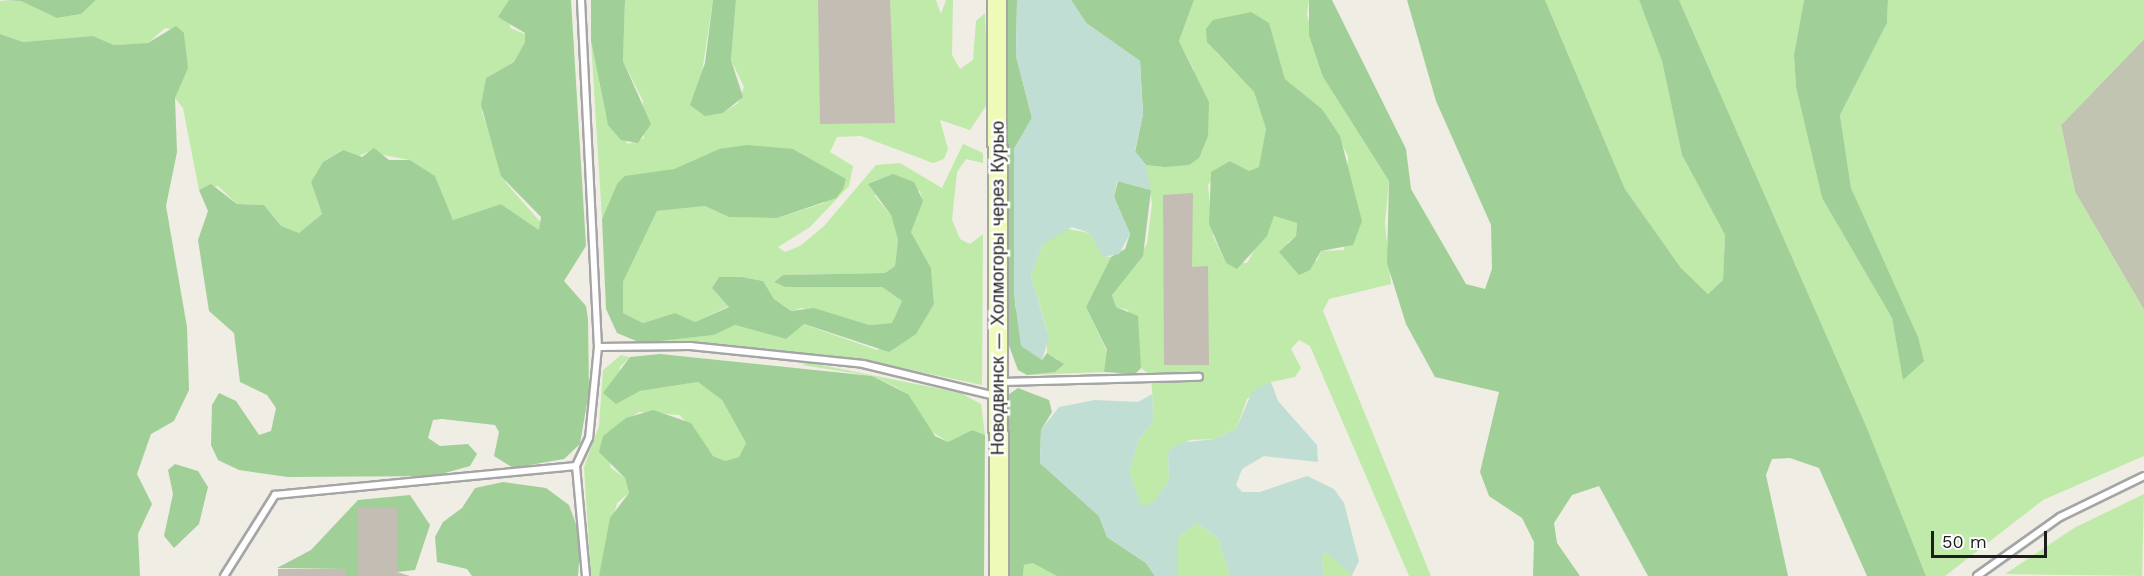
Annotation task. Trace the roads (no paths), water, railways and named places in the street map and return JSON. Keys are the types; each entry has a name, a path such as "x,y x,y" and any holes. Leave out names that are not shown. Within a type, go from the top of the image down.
{"main road":[{"name":"Новодвинск — Холмогоры через Курью","path":"997,0 999,576"}],"lane":[{"path":"581,0 598,347 589,438 576,466 586,576"},
{"path":"598,347 690,346 863,364 999,390 1199,377"},
{"path":"224,576 274,495 576,466"},
{"path":"1977,576 2060,517 2144,476"}]}
